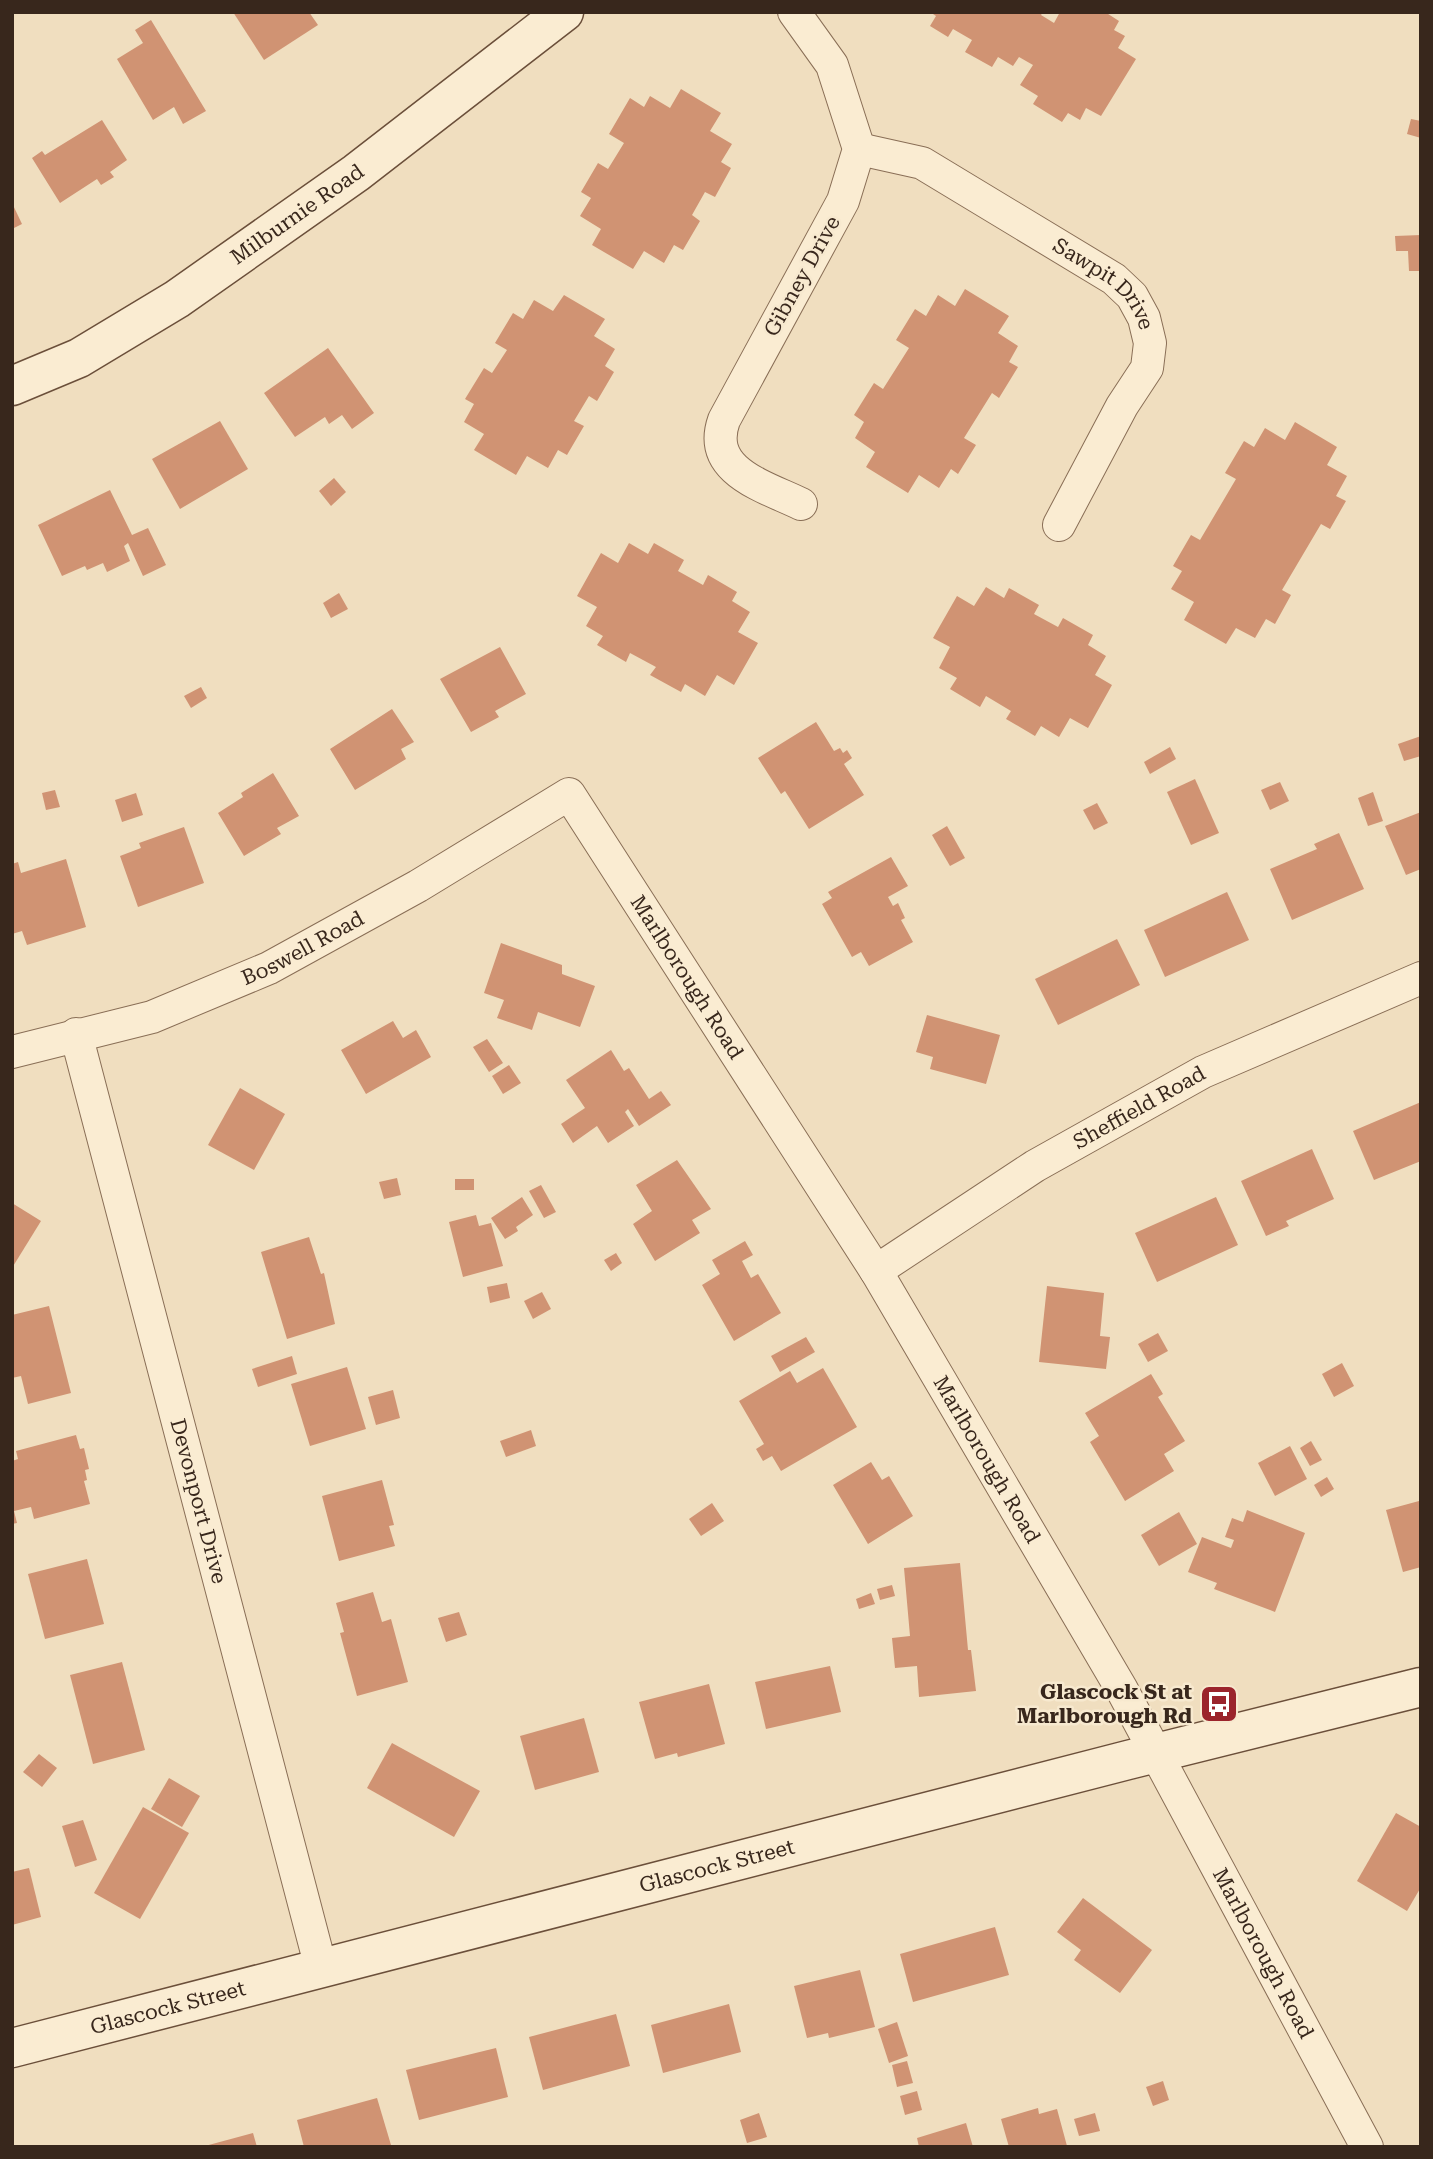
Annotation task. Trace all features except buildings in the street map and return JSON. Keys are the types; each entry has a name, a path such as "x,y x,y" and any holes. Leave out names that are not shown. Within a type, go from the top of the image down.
{"street":[{"name":"Milburnie Road","path":"12,386 79,358 177,299 356,173 564,12"},
{"path":"794,12 832,65 859,149"},
{"name":"Gibney Drive","path":"801,504 730,467 723,456 720,431 843,201 859,149"},
{"name":"Sawpit Drive","path":"859,149 922,163 1114,279 1132,296 1144,318 1150,343 1147,368 1122,406 1059,525"},
{"name":"Boswell Road","path":"12,1052 152,1017 269,968 418,886 569,794"},
{"name":"Marlborough Road","path":"569,794 876,1271 1121,1688 1367,2147"},
{"name":"Sheffield Road","path":"876,1271 1035,1166 1203,1072 1421,978"},
{"name":"Devonport Drive","path":"76,1034 321,1968"},
{"name":"Glascock Street","path":"12,2048 1421,1687"}],"place":[{"name":"Glascock St at Marlborough Rd","path":"1219,1704"}]}
